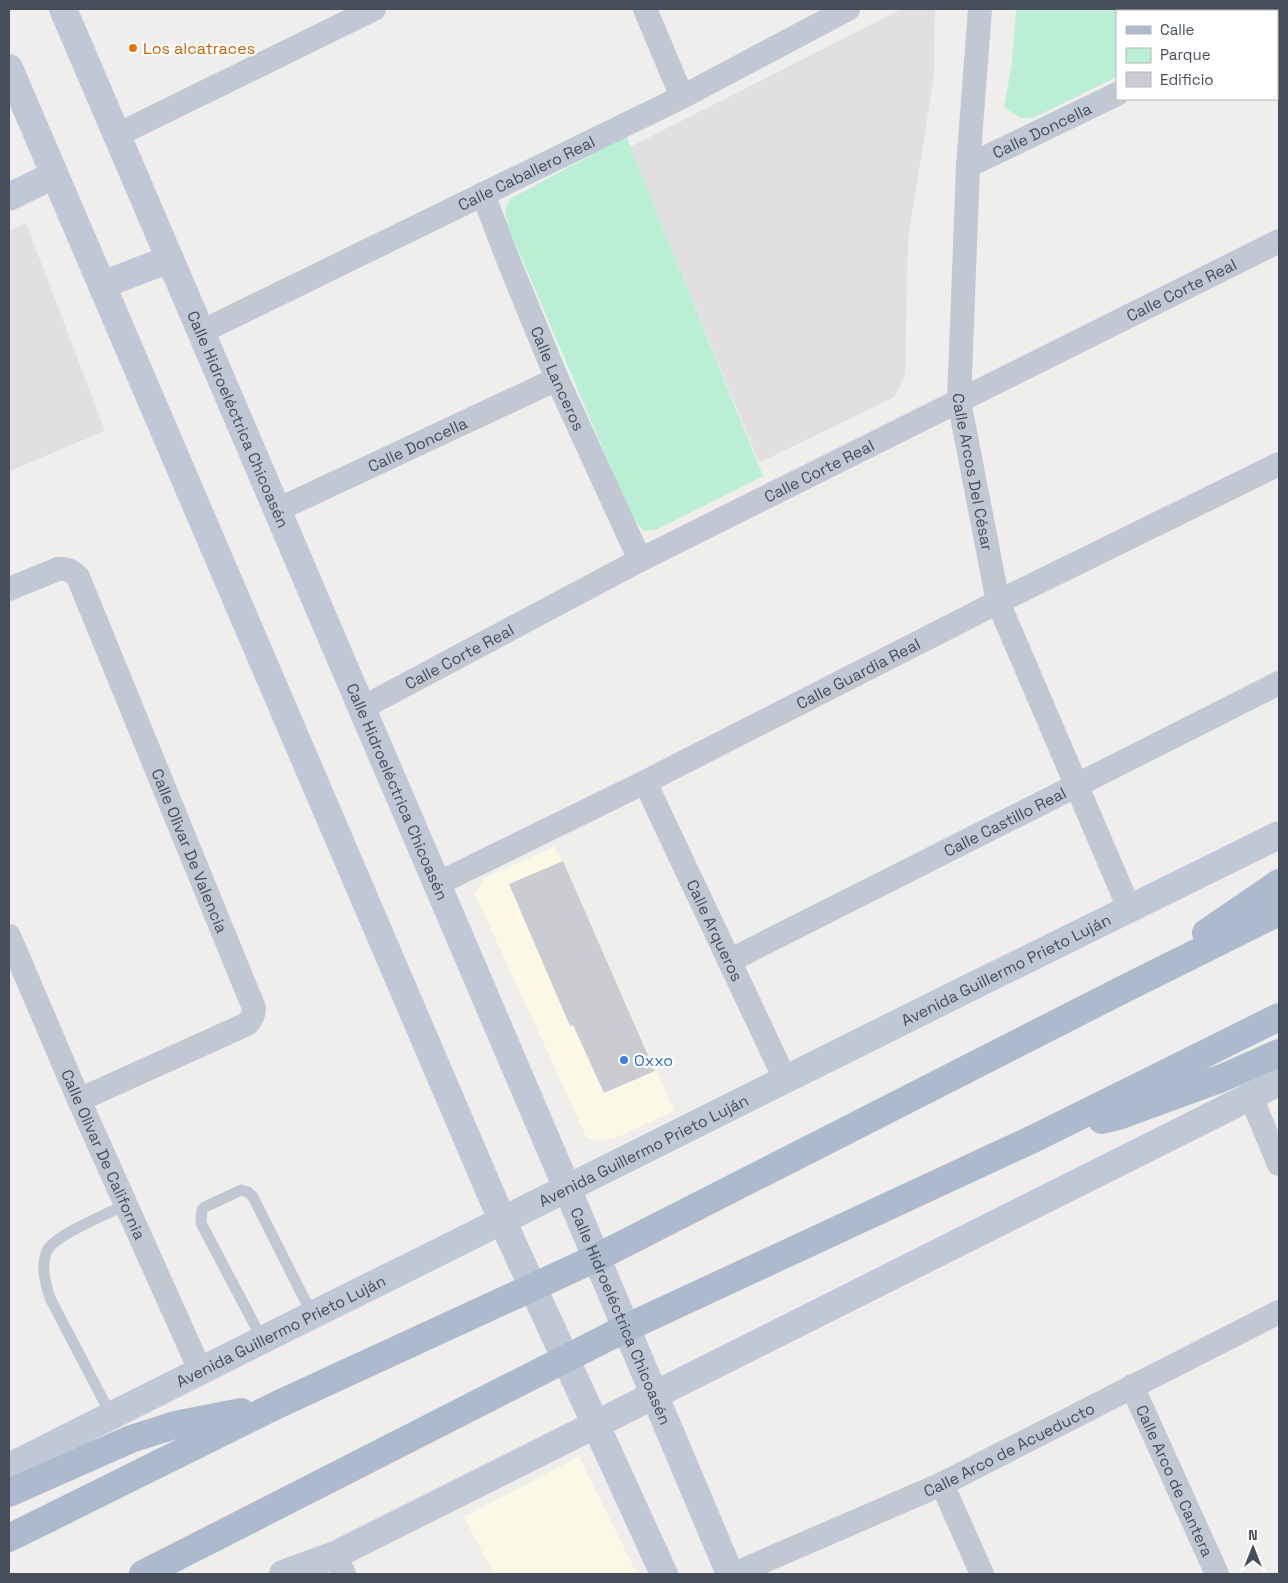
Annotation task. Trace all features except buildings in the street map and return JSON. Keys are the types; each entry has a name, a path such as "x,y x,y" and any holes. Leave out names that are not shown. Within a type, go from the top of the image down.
{"main road":[{"name":"Calle Hidroeléctrica Chicoasén","path":"63,9 568,1188 730,1574"},
{"path":"9,68 502,1220 664,1574"},
{"path":"9,197 54,175"},
{"path":"102,286 170,259"},
{"name":"Avenida Guillermo Prieto Luján","path":"9,1467 312,1314 1279,835"},
{"path":"1122,990 1279,883"},
{"path":"9,1538 279,1404 596,1258 1279,912"},
{"path":"143,1574 626,1328 1035,1138 1279,1017"},
{"path":"1035,1138 1118,1116 1222,1078 1279,1053"},
{"path":"283,1574 339,1565 654,1394 1279,1082"},
{"path":"9,1493 131,1439 175,1426 279,1404"}],"street":[{"path":"117,135 374,9"},
{"path":"645,9 682,97"},
{"name":"Calle Caballero Real","path":"201,332 682,97 848,9"},
{"name":"Calle Arcos Del César","path":"980,9 968,166 959,401 998,602 1129,908"},
{"name":"Calle Doncella","path":"968,166 1116,94"},
{"name":"Calle Lanceros","path":"483,194 557,379 640,560"},
{"name":"Calle Corte Real","path":"362,708 640,560 1279,241"},
{"name":"Calle Doncella","path":"277,510 557,379"},
{"name":"Calle Guardia Real","path":"437,884 645,782 998,602 1279,464"},
{"name":"Calle Olivar De Valencia","path":"9,589 58,569 64,568 72,571 78,577 254,1008 254,1014 247,1024 79,1100"},
{"name":"Calle Castillo Real","path":"729,961 1279,683"},
{"name":"Calle Arqueros","path":"645,782 785,1079"},
{"name":"Calle Olivar De California","path":"9,936 79,1100 200,1370"},
{"path":"1251,1097 1279,1164"},
{"name":"Calle Arco de Acueducto","path":"734,1574 942,1484 1279,1312"},
{"name":"Calle Arco de Cantera","path":"1132,1386 1217,1574"},
{"path":"942,1484 982,1574"}],"lane":[{"path":"262,1339 201,1223 202,1210 205,1207 241,1190 248,1192 253,1197 312,1314"},
{"path":"112,1415 50,1298 44,1280 44,1265 48,1248 59,1238 126,1205"}],"shaded area":[{"path":"902,9 935,9 934,76 908,239 905,376 894,397 759,463 630,147"},
{"path":"26,223 105,431 9,471 9,231"},
{"path":"554,847 563,861 674,1111 615,1138 598,1140 587,1138 475,894 484,878"},
{"path":"579,1457 637,1574 494,1574 464,1517"}],"green space":[{"path":"1016,9 1260,9 1116,10 1116,77 1033,118 1020,118 1004,107 1012,63"},
{"path":"626,136 763,476 657,529 644,531 631,515 509,228 505,211 510,199"}],"place":[{"name":"Los alcatraces","path":"133,48"},
{"name":"Oxxo","path":"624,1060"}]}
